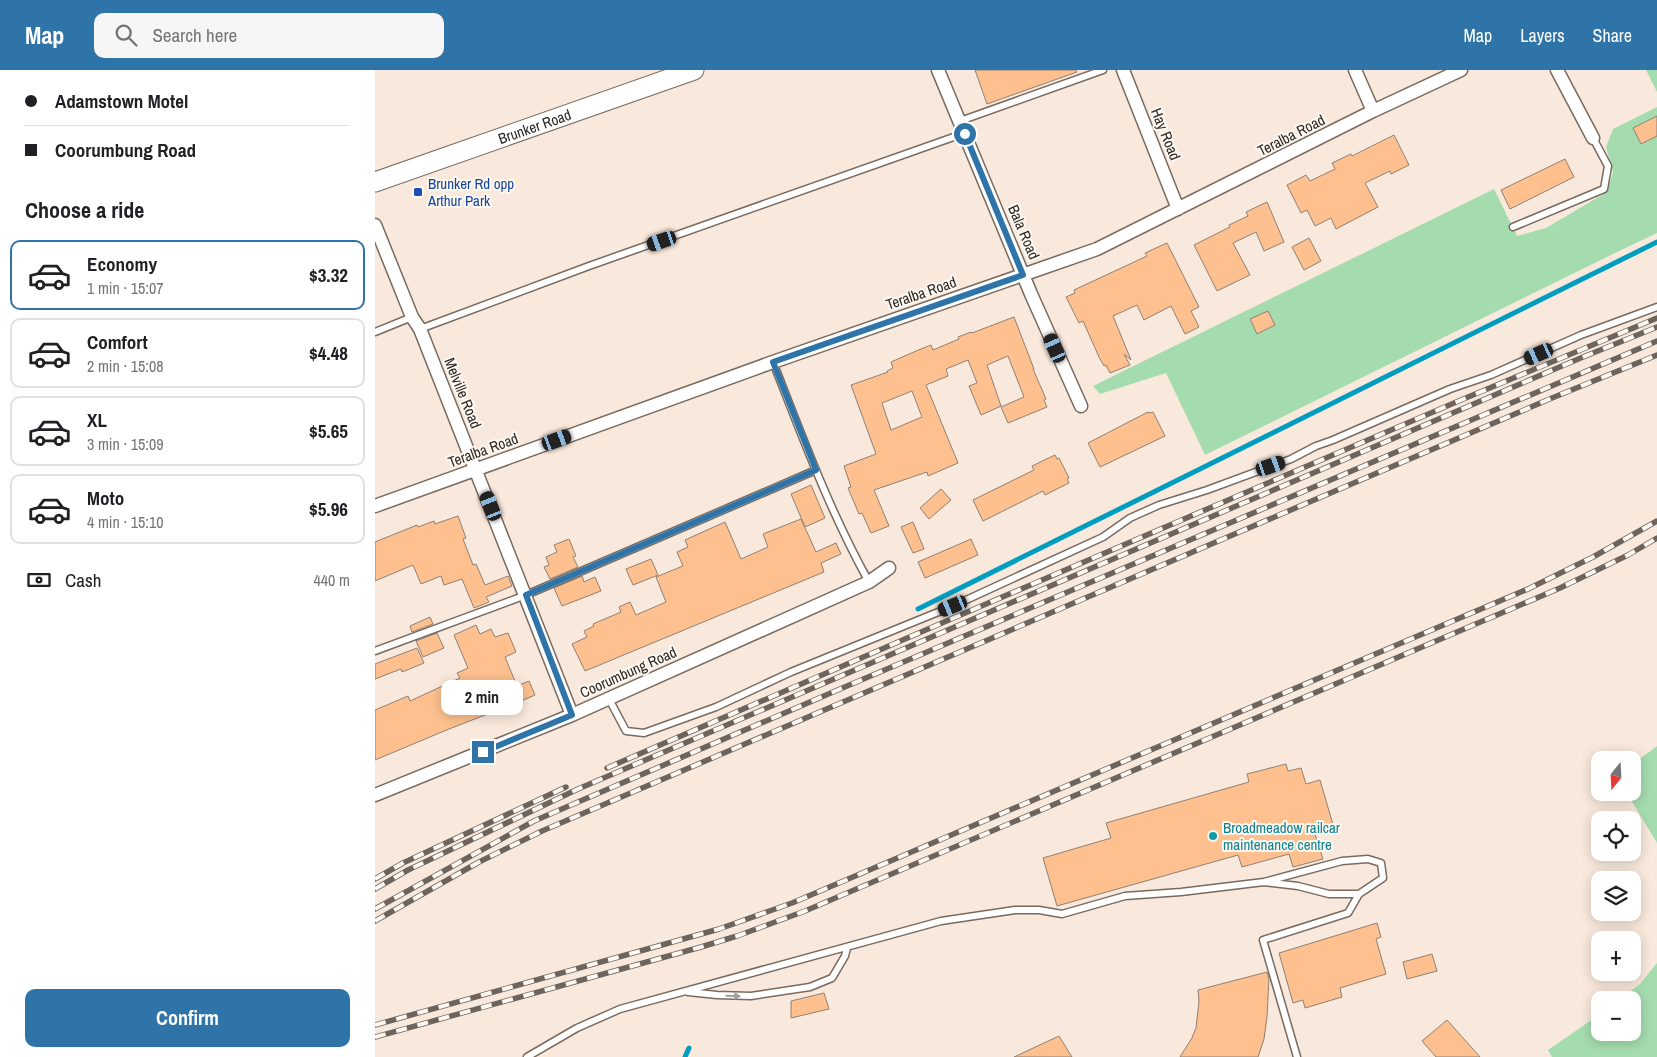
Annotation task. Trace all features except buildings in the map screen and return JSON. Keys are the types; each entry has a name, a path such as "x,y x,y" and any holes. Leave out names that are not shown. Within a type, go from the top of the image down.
{"main road":[{"name":"Brunker Road","path":"375,182 694,70"}],"street":[{"name":"Bala Road","path":"938,70 1023,275 1081,406"},
{"name":"Hay Road","path":"1123,70 1178,210"},
{"path":"1355,70 1373,111"},
{"name":"Teralba Road","path":"375,506 773,362 1097,249 1373,111 1461,70"},
{"path":"1557,70 1593,138"},
{"name":"Melville Road","path":"375,225 412,317 420,328 572,715"},
{"name":"Coorumbung Road","path":"375,795 609,699 869,582 889,568"}],"lane":[{"path":"959,121 1103,70"},
{"path":"420,328 589,266 965,134"},
{"path":"1513,227 1604,189 1608,166 1593,138"},
{"path":"609,699 626,731 644,733 716,707 791,672 953,606 1103,537 1130,518 1159,505 1207,490 1291,459 1316,446 1450,389 1491,375 1581,336 1657,307"},
{"path":"375,332 412,317"},
{"path":"773,362 816,470 852,550 869,582"},
{"path":"375,651 526,595 816,470"},
{"path":"527,1057 577,1028 621,1009 941,921 1015,910 1039,910 1062,914 1125,896 1181,892 1263,882 1342,861 1368,859 1381,863 1383,878 1359,894 1348,913 1263,940 1297,1057"},
{"path":"1263,882 1298,886 1329,894 1359,894"},
{"path":"684,991 717,995 751,996 810,987 832,978 845,956 847,948"}],"green space":[{"path":"1646,70 1657,70 1657,92"},
{"path":"1657,107 1657,233 1205,455 1166,373 1100,394 1093,386 1494,189 1517,236 1546,228 1607,192 1613,172 1606,147 1613,129"},
{"path":"1657,746 1657,843 1641,816 1641,811 1638,811 1632,801 1641,801 1641,758"},
{"path":"1657,963 1657,1057 1552,1057 1548,1050 1591,1020 1591,1041 1641,1041 1641,991 1631,991 1640,984"}],"waterway":[{"path":"918,609 1657,242"},
{"path":"685,1057 689,1048"}],"railway":[{"path":"607,768 1461,400 1657,318"},
{"path":"375,889 408,870 578,789 1583,357 1657,327"},
{"path":"375,909 534,821 1657,341"},
{"path":"375,921 479,862 542,831 1552,398 1657,355"},
{"path":"375,1025 719,929 792,903 1528,589 1593,557 1657,521"},
{"path":"375,1037 701,947 805,911 1560,588 1628,555 1657,538"},
{"path":"375,879 403,863 566,787"}],"place":[{"name":"Brunker Rd opp Arthur Park","path":"418,192"},
{"name":"Broadmeadow railcar maintenance centre","path":"1213,836"}],"route":[{"path":"483,752 572,715 526,595 816,470 773,362 1023,275 965,134"}]}
